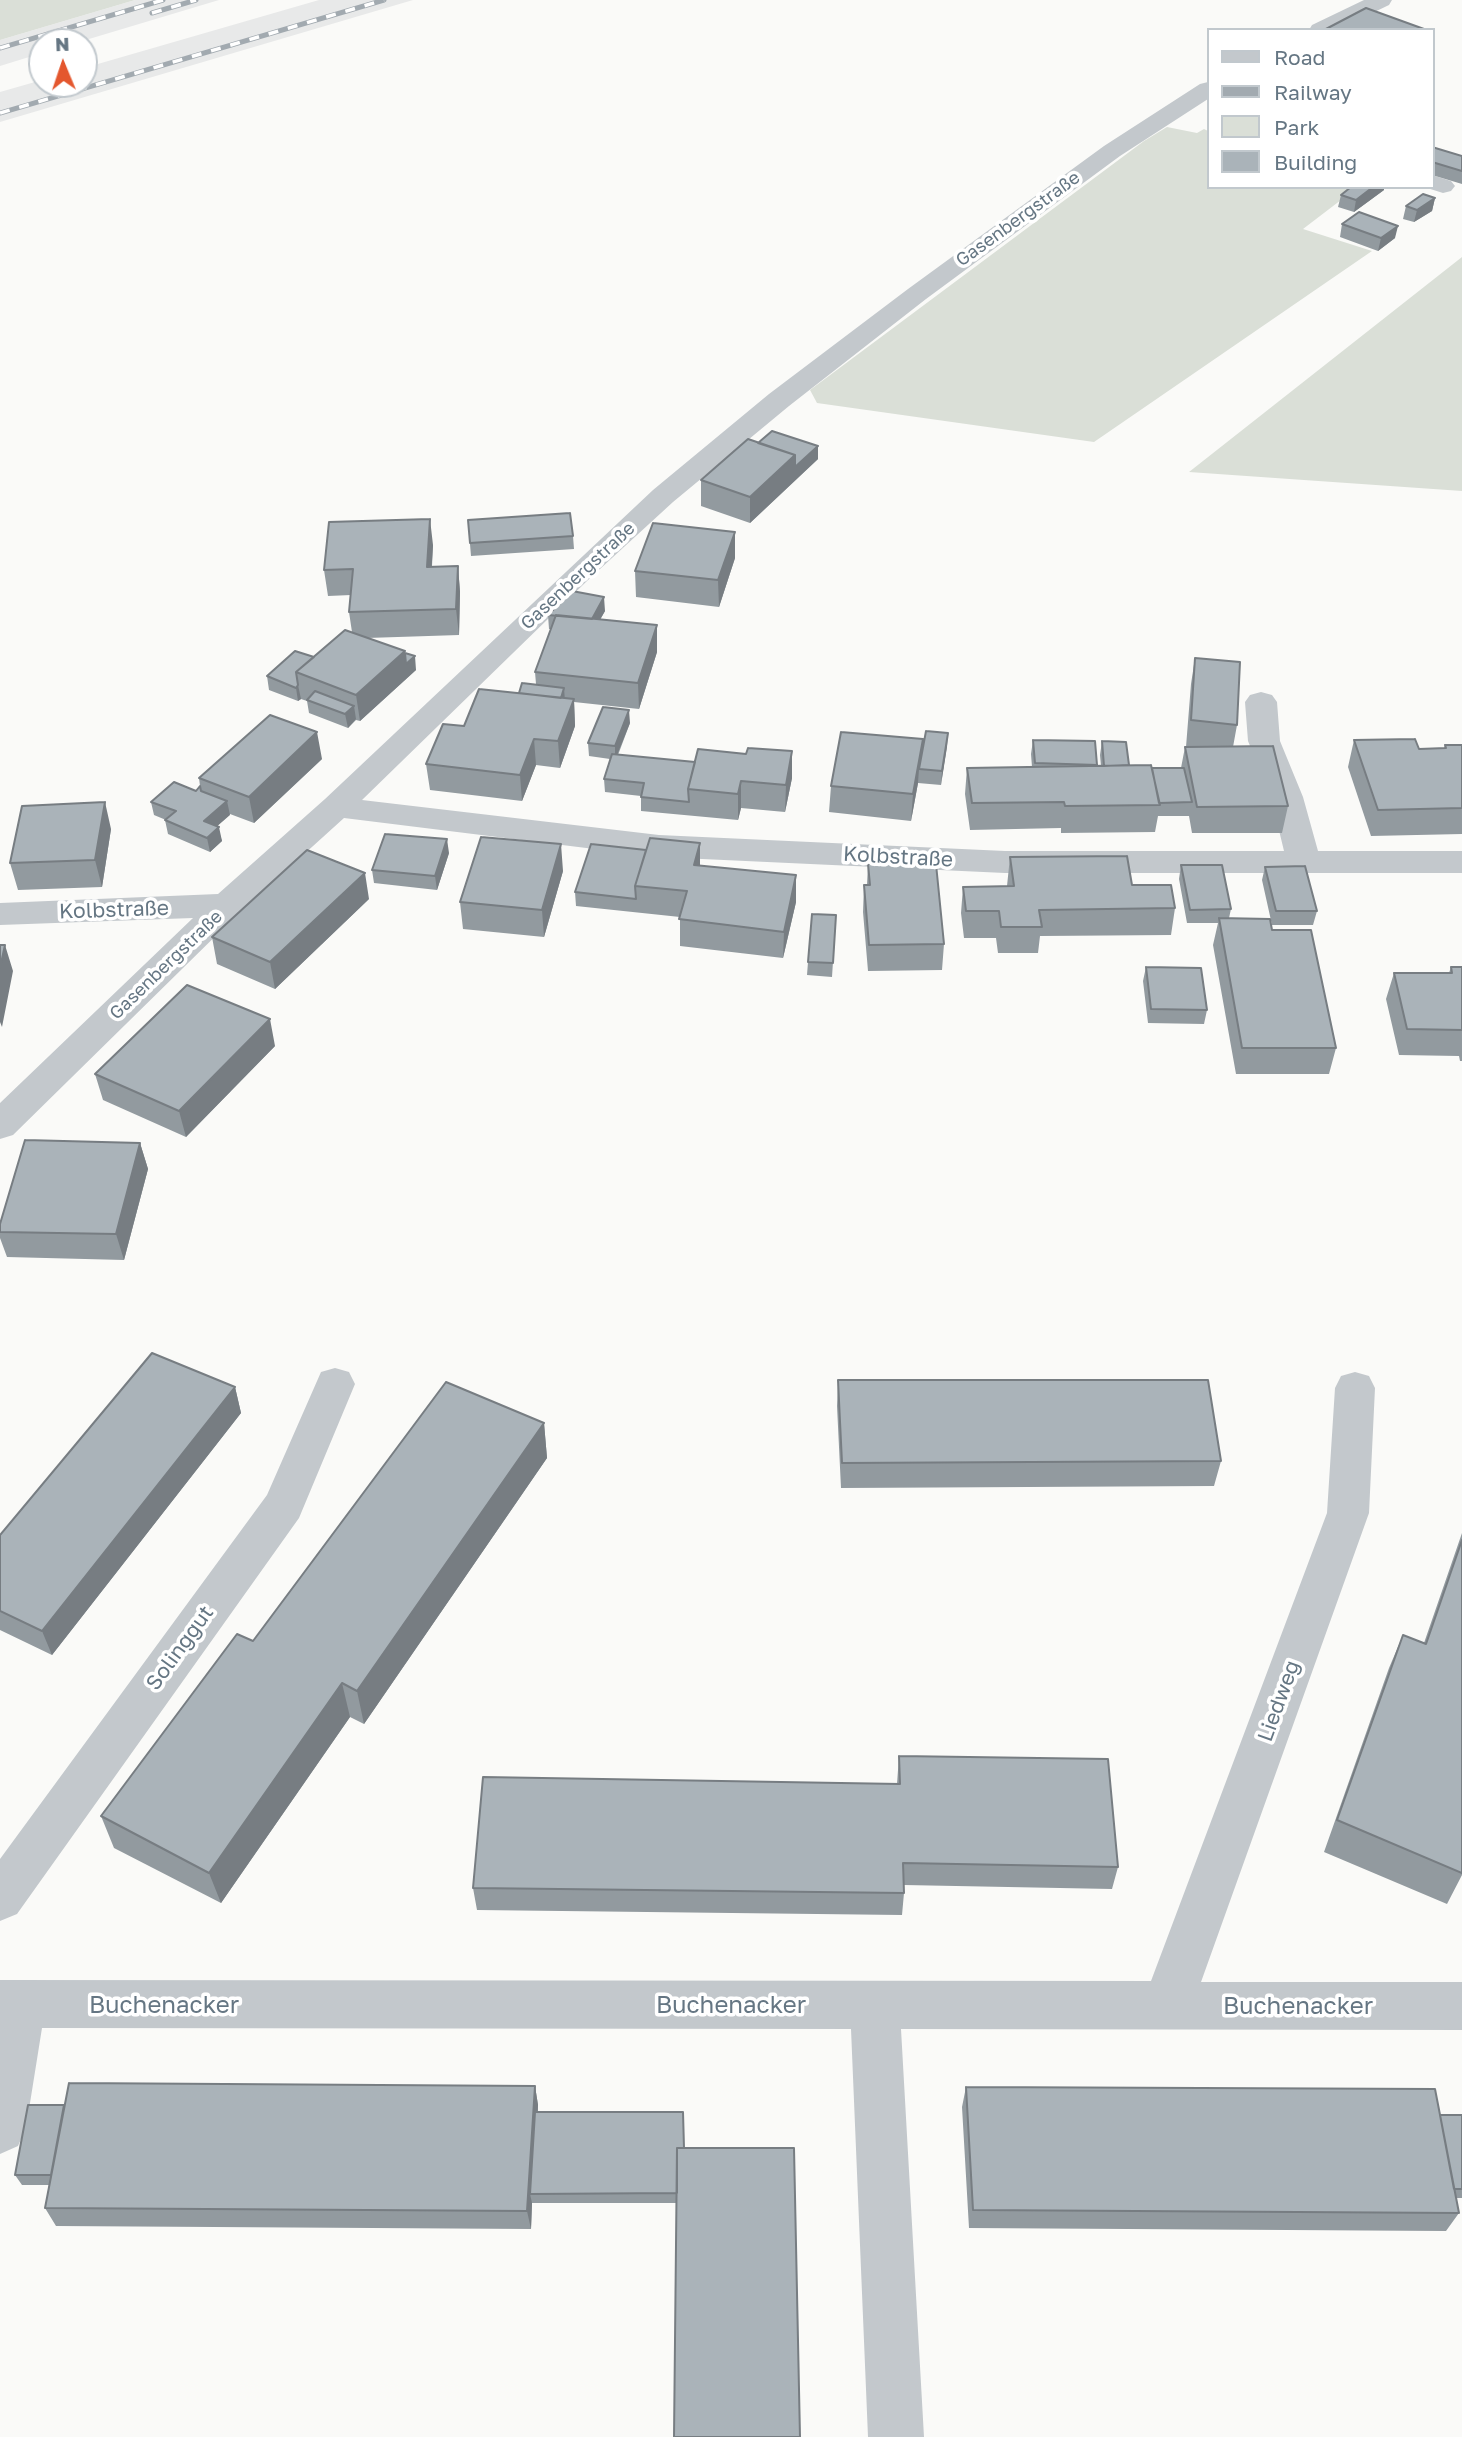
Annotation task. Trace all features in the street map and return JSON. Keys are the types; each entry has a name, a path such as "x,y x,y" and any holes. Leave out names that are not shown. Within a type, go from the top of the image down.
{"street":[{"path":"1324,28 1381,0"},
{"name":"Gasenbergstraße","path":"0,1125 227,905 337,806 663,496 916,294 1112,151 1197,106"},
{"path":"1261,702 1264,741 1287,797 1304,863"},
{"name":"Kolbstraße","path":"337,806 397,816 659,846 1005,862 1462,862"},
{"name":"Kolbstraße","path":"0,914 227,905"},
{"name":"Solinggut","path":"0,1898 284,1505 335,1384"},
{"name":"Liedweg","path":"1167,2006 1348,1513 1355,1388"},
{"path":"0,2128 11,2005"},
{"name":"Buchenacker","path":"11,2005 1462,2006"},
{"path":"875,2005 896,2437"}],"shaded area":[{"path":"135,0 219,0 98,36 98,28 40,28"},
{"path":"319,0 413,0 98,93 98,64"},
{"path":"28,32 28,57 0,66 0,40"},
{"path":"28,84 28,98 81,98 0,122 0,92"}],"green space":[{"path":"0,0 135,0 40,28 28,28 28,32 0,40"},
{"path":"1167,127 1197,133 1206,130 1206,189 1355,189 1303,229 1372,251 1094,442 817,403 810,390 1144,141"},
{"path":"1462,257 1462,491 1189,472"}],"building":[{"path":"1366,8 1421,28 1328,28"},
{"path":"1434,148 1462,156 1462,171 1434,163"},
{"path":"1348,189 1370,189 1356,200 1341,195"},
{"path":"1423,194 1435,198 1417,210 1406,206"},
{"path":"1359,212 1398,226 1381,238 1342,224"},
{"path":"772,431 818,446 795,467 795,455 758,443"},
{"path":"748,439 795,455 750,497 701,480"},
{"path":"570,513 573,536 470,543 468,520"},
{"path":"430,519 427,567 458,566 456,609 349,612 353,569 324,570 329,522"},
{"path":"653,523 735,532 718,580 635,571"},
{"path":"572,591 604,597 592,619 548,615"},
{"path":"556,615 657,625 638,683 535,672"},
{"path":"345,630 405,651 356,695 296,672"},
{"path":"295,651 314,657 296,672 296,688 267,676"},
{"path":"405,653 415,656 406,664"},
{"path":"1195,658 1240,662 1237,725 1191,720"},
{"path":"522,683 564,688 561,698 519,693"},
{"path":"479,689 574,699 558,741 534,739 520,775 426,764 443,724 464,726"},
{"path":"315,691 354,706 345,714 307,700"},
{"path":"603,707 629,710 615,746 588,743"},
{"path":"270,715 317,732 249,797 199,778"},
{"path":"926,731 948,733 942,771 919,769"},
{"path":"841,732 923,739 913,794 831,786"},
{"path":"1415,739 1419,749 1462,745 1462,808 1378,810 1354,740"},
{"path":"1033,740 1095,741 1097,765 1035,763"},
{"path":"1102,741 1126,742 1129,765 1104,766"},
{"path":"1273,746 1288,806 1197,807 1185,747"},
{"path":"748,748 792,751 786,785 741,781 738,794 688,789 698,749 746,754"},
{"path":"612,754 695,762 688,789 689,802 641,797 644,783 604,779"},
{"path":"1151,765 1160,805 972,803 967,768"},
{"path":"1152,768 1184,768 1192,802 1159,803"},
{"path":"174,782 196,791 200,786 201,791 227,801 204,821 219,827 207,838 165,820 176,811 151,802"},
{"path":"105,802 95,860 10,863 22,806"},
{"path":"385,834 447,839 435,876 372,870"},
{"path":"481,837 561,844 542,910 460,902"},
{"path":"650,838 700,843 694,865 796,875 784,932 679,919 687,891 635,886"},
{"path":"591,844 646,850 635,886 636,899 575,892"},
{"path":"307,850 365,873 270,962 212,937"},
{"path":"1127,856 1132,885 1171,885 1175,908 1039,910 1042,927 1001,927 999,911 966,911 963,887 1014,886 1010,857"},
{"path":"868,864 936,864 944,944 869,945 864,885 870,885"},
{"path":"1181,865 1222,865 1231,909 1190,910"},
{"path":"1305,866 1317,911 1276,911 1265,867"},
{"path":"812,914 836,915 833,963 808,962"},
{"path":"1219,918 1270,919 1272,930 1311,930 1336,1048 1242,1048"},
{"path":"0,945 5,945 0,968"},
{"path":"1146,967 1201,968 1207,1010 1151,1009"},
{"path":"1451,967 1462,967 1462,1030 1407,1029 1394,973 1452,973"},
{"path":"187,985 270,1019 179,1111 95,1074"},
{"path":"25,1140 140,1143 116,1234 0,1232"},
{"path":"152,1353 235,1387 42,1631 0,1611 0,1535"},
{"path":"838,1380 1208,1380 1221,1461 842,1463"},
{"path":"446,1382 544,1423 357,1691 342,1683 209,1873 101,1816 237,1634 253,1641"},
{"path":"1462,1540 1462,1873 1337,1820 1403,1635 1426,1644"},
{"path":"899,1756 1108,1759 1118,1867 903,1863 904,1893 473,1888 483,1777 900,1784"},
{"path":"69,2083 535,2086 527,2211 45,2208"},
{"path":"966,2087 1435,2089 1459,2213 973,2210"},
{"path":"28,2105 64,2105 51,2175 15,2175"},
{"path":"535,2112 683,2112 684,2148 677,2148 677,2193 530,2194"},
{"path":"1440,2115 1462,2115 1462,2189 1454,2189"},
{"path":"677,2148 794,2148 800,2437 674,2437"}],"railway":[{"path":"0,48 163,0"},
{"path":"152,13 196,0"},
{"path":"0,113 384,0"}]}
